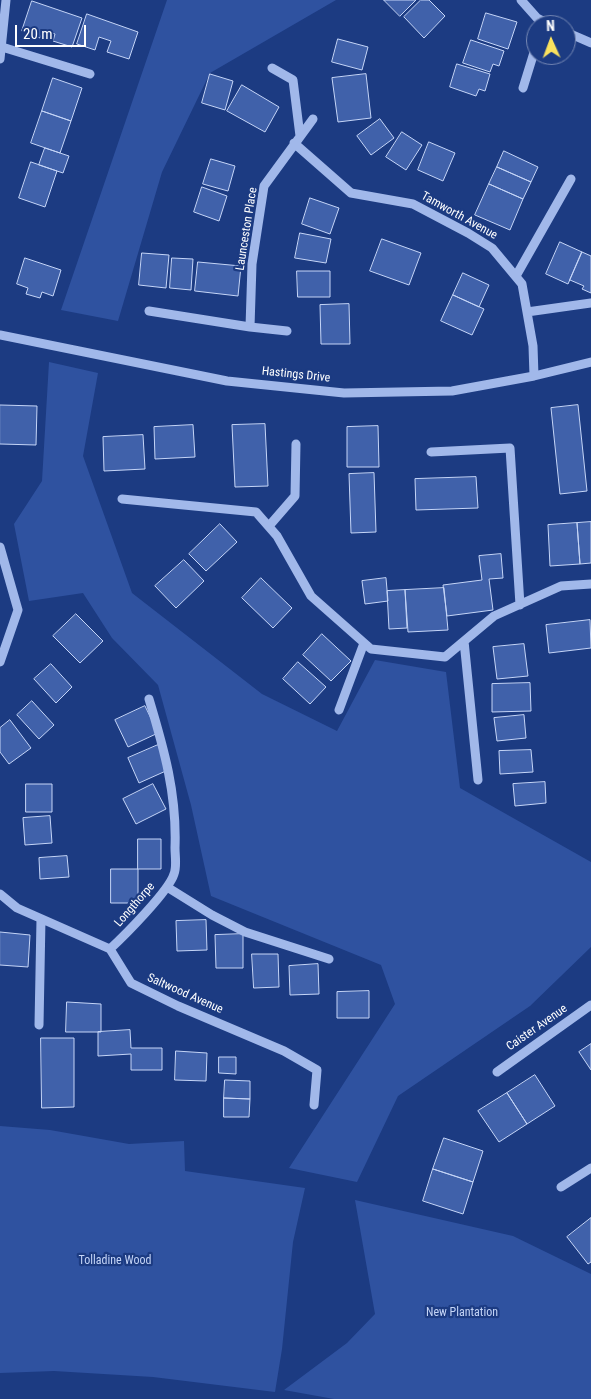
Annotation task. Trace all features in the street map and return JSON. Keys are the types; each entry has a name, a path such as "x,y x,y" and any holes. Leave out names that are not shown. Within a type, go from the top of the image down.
{"street":[{"path":"0,59 6,0"},
{"path":"521,0 534,15"},
{"path":"576,36 591,43"},
{"path":"2,47 90,74"},
{"path":"523,88 530,65"},
{"path":"272,68 293,80 297,139"},
{"name":"Launceston Place","path":"250,328 252,264 264,186 313,119"},
{"name":"Tamworth Avenue","path":"297,139 351,193 413,204 492,248 522,284 533,346 534,376"},
{"path":"516,276 572,178"},
{"path":"527,312 591,303"},
{"path":"149,311 250,328 287,331"},
{"name":"Hastings Drive","path":"0,335 227,380 344,393 452,392 534,376 591,362"},
{"path":"269,526 295,496 296,444"},
{"path":"432,452 510,448 520,605"},
{"path":"122,499 210,506 256,512 278,536 311,596 371,649 445,657 494,616 562,586 591,584"},
{"path":"0,547 18,610 0,662"},
{"path":"464,641 478,780"},
{"path":"339,710 364,643"},
{"name":"Longthorpe","path":"110,949 167,887 174,874 176,819 173,794 169,770 149,699"},
{"path":"167,887 212,915 245,932 329,959"},
{"path":"0,894 17,908 110,949"},
{"path":"38,1025 41,919"},
{"name":"Saltwood Avenue","path":"110,949 131,983 178,1006 284,1051 318,1070 314,1105"},
{"name":"Caister Avenue","path":"498,1072 591,1005"},
{"path":"561,1187 591,1168"}],"green space":[{"path":"167,0 336,0 210,73 162,172 118,321 61,310"},
{"path":"49,362 98,373 83,456 132,593 262,694 337,731 375,660 446,672 460,788 591,862 591,947 530,1006 398,1096 357,1182 289,1168 395,1004 381,965 211,896 191,805 158,685 112,638 83,593 29,601 14,524 42,481"},
{"name":"Tolladine Wood","path":"0,1126 50,1130 129,1144 184,1141 185,1171 305,1188 293,1242 282,1349 275,1392 153,1377 54,1371 0,1373"},
{"name":"New Plantation","path":"355,1200 513,1236 591,1274 591,1399 334,1399 284,1390 347,1343 375,1314"}],"building":[{"path":"384,0 416,0 400,16"},
{"path":"421,0 429,0 445,16 424,38 404,17"},
{"path":"32,1 82,18 72,47 53,41 55,34 43,30 40,38 22,31"},
{"path":"486,13 517,22 508,49 478,39"},
{"path":"87,14 138,32 129,59 107,52 111,41 99,37 95,50 77,44"},
{"path":"338,39 368,47 362,70 332,62"},
{"path":"471,40 504,51 499,66 493,64 490,72 463,63"},
{"path":"457,64 490,74 485,91 479,89 476,96 450,87"},
{"path":"210,74 233,81 225,110 202,103"},
{"path":"366,74 371,118 338,122 332,78"},
{"path":"53,78 82,88 71,121 42,111"},
{"path":"242,85 279,107 265,132 227,111"},
{"path":"42,111 71,121 60,153 31,143"},
{"path":"380,119 394,138 371,155 357,136"},
{"path":"402,132 422,145 406,170 386,157"},
{"path":"429,142 455,153 443,181 418,170"},
{"path":"45,148 69,156 63,173 39,165"},
{"path":"504,151 538,167 531,182 497,167"},
{"path":"211,159 235,166 228,191 203,184"},
{"path":"31,162 57,171 45,207 19,198"},
{"path":"497,167 531,182 523,199 489,184"},
{"path":"489,184 523,199 510,230 475,215"},
{"path":"202,187 227,196 219,221 194,212"},
{"path":"310,198 339,208 330,234 302,224"},
{"path":"300,233 331,239 326,263 295,258"},
{"path":"382,239 421,253 409,285 370,271"},
{"path":"560,242 582,252 568,284 546,274"},
{"path":"582,252 591,256 591,293 582,289 584,286 570,280"},
{"path":"142,253 169,255 166,288 139,285"},
{"path":"25,258 61,270 53,296 42,292 40,298 26,294 28,288 17,284"},
{"path":"172,258 193,259 191,290 170,288"},
{"path":"198,262 241,266 238,296 195,291"},
{"path":"297,271 330,271 330,297 298,297"},
{"path":"463,273 489,285 479,307 453,295"},
{"path":"453,295 484,309 472,335 441,321"},
{"path":"349,304 350,344 321,344 320,305"},
{"path":"0,405 37,406 36,445 0,444"},
{"path":"578,405 587,491 560,494 551,408"},
{"path":"265,424 268,486 235,487 232,425"},
{"path":"193,425 195,457 155,459 154,427"},
{"path":"378,426 379,467 347,467 347,427"},
{"path":"143,435 145,469 104,471 103,437"},
{"path":"374,473 376,532 351,533 349,474"},
{"path":"476,477 478,508 416,510 415,479"},
{"path":"591,522 591,563 580,564 577,523"},
{"path":"577,523 580,564 550,566 548,525"},
{"path":"220,524 237,542 206,571 189,554"},
{"path":"501,554 503,578 489,579 493,610 447,616 443,585 482,580 479,556"},
{"path":"184,560 204,581 176,608 155,586"},
{"path":"261,578 292,608 273,628 242,598"},
{"path":"386,578 388,601 365,604 362,581"},
{"path":"444,588 448,630 408,632 405,590"},
{"path":"405,590 407,628 389,629 387,591"},
{"path":"76,614 103,641 80,663 53,636"},
{"path":"590,620 591,648 549,653 546,625"},
{"path":"322,634 351,661 331,681 303,655"},
{"path":"524,644 528,676 497,679 493,647"},
{"path":"298,662 326,687 310,704 283,679"},
{"path":"51,664 72,687 56,703 34,679"},
{"path":"530,683 531,711 492,712 492,684"},
{"path":"32,701 54,725 39,739 17,715"},
{"path":"145,706 158,733 128,747 115,720"},
{"path":"524,715 526,738 497,741 494,718"},
{"path":"10,720 31,748 9,764 0,752 0,728"},
{"path":"158,745 168,770 139,783 128,758"},
{"path":"531,750 533,772 500,774 499,751"},
{"path":"545,782 546,803 515,806 513,784"},
{"path":"26,784 52,784 52,812 26,812"},
{"path":"153,784 166,809 136,824 123,799"},
{"path":"50,816 52,843 25,845 23,818"},
{"path":"138,839 161,839 161,869 138,869"},
{"path":"67,856 69,877 40,879 39,858"},
{"path":"111,869 138,869 138,903 111,903"},
{"path":"206,920 207,950 177,951 176,921"},
{"path":"0,932 30,935 28,967 0,965"},
{"path":"243,934 243,968 216,968 215,935"},
{"path":"252,954 278,954 279,987 254,988"},
{"path":"318,964 319,994 290,995 289,966"},
{"path":"369,991 369,1018 337,1018 337,992"},
{"path":"67,1002 101,1004 101,1032 66,1032"},
{"path":"130,1030 131,1048 162,1048 162,1070 131,1070 131,1054 98,1056 98,1032"},
{"path":"41,1038 74,1038 74,1107 42,1108"},
{"path":"591,1044 591,1070 579,1052"},
{"path":"176,1051 207,1053 206,1081 175,1080"},
{"path":"219,1057 236,1057 236,1074 219,1073"},
{"path":"535,1075 555,1106 527,1124 507,1093"},
{"path":"225,1080 250,1081 250,1099 224,1098"},
{"path":"507,1093 527,1124 499,1142 478,1111"},
{"path":"224,1098 250,1099 249,1117 224,1117"},
{"path":"444,1138 483,1151 473,1182 433,1169"},
{"path":"433,1169 473,1182 463,1214 423,1201"},
{"path":"591,1218 591,1262 588,1264 567,1237"}]}
